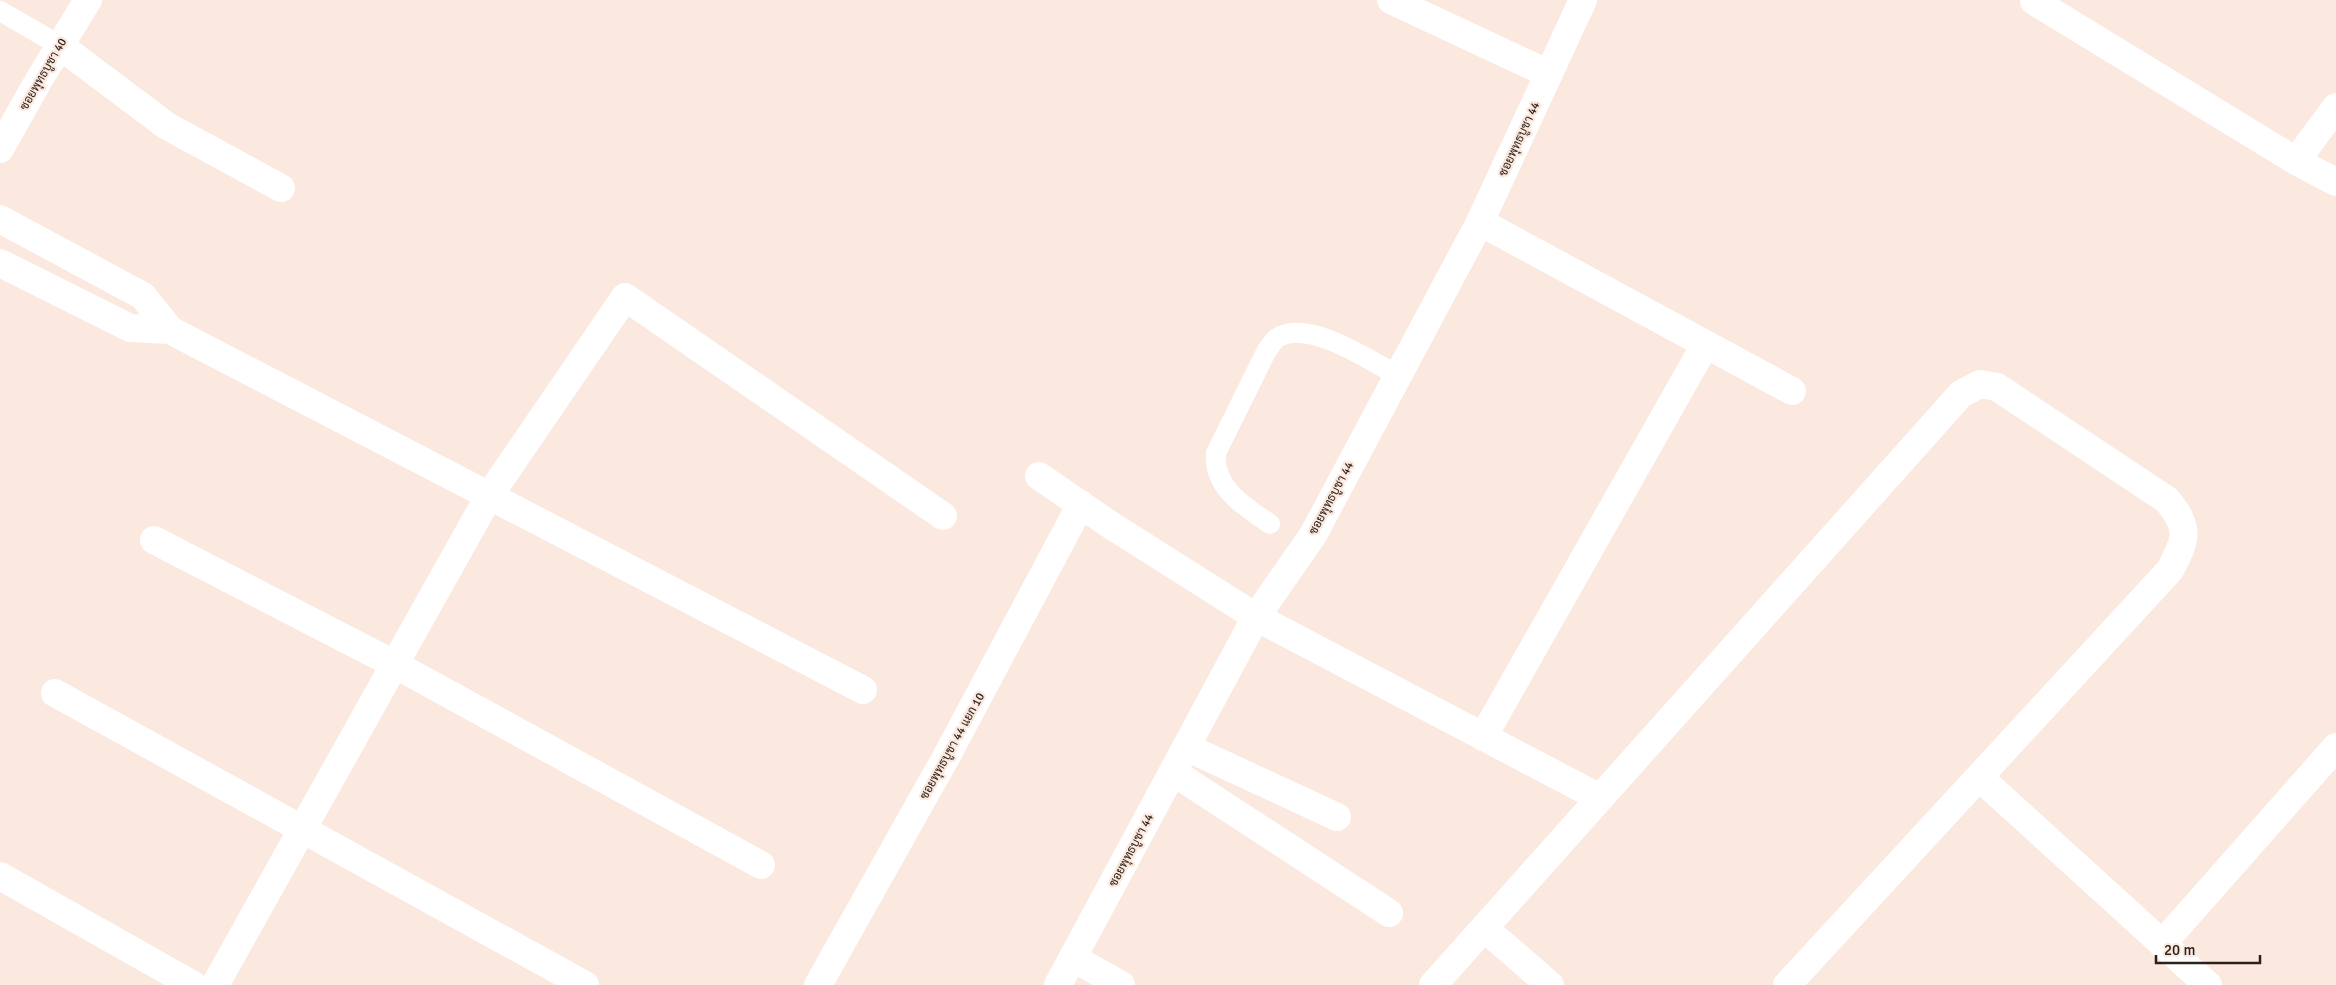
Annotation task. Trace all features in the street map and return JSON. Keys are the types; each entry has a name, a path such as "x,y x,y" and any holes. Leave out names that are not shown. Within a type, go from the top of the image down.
{"street":[{"name":"ซอยพุทธบูชา 40","path":"0,149 59,45 88,0"},
{"path":"1391,0 1549,74"},
{"name":"ซอยพุทธบูชา 44","path":"1058,985 1256,617 1313,535 1480,222 1583,0"},
{"path":"2034,1 2296,161 2336,182"},
{"path":"59,45 167,126 281,188"},
{"path":"2296,161 2336,107"},
{"path":"0,219 143,296 170,330 863,690"},
{"path":"1480,222 1792,392"},
{"path":"0,263 130,328 170,330"},
{"path":"215,985 489,496 625,297 943,516"},
{"path":"1483,737 1705,345"},
{"path":"1433,985 1961,394 1980,384 1997,387 2167,500 2181,518 2184,536 2170,570 1787,985"},
{"path":"1039,476 1109,524 1256,617 1600,798"},
{"name":"ซอยพุทธบูชา 44 แยก 10","path":"818,985 945,759 1081,504"},
{"path":"154,540 394,664 761,866"},
{"path":"55,693 585,985"},
{"path":"1186,747 1337,817"},
{"path":"2162,944 2336,747"},
{"path":"1173,772 1389,913"},
{"path":"1979,777 2208,985"},
{"path":"0,876 193,985"},
{"path":"1484,928 1550,985"},
{"path":"1073,958 1122,985"}],"lane":[{"path":"0,11 59,45"},
{"path":"1270,524 1234,498 1219,476 1215,464 1216,453 1267,350 1277,338 1298,332 1324,336 1397,375"}]}
